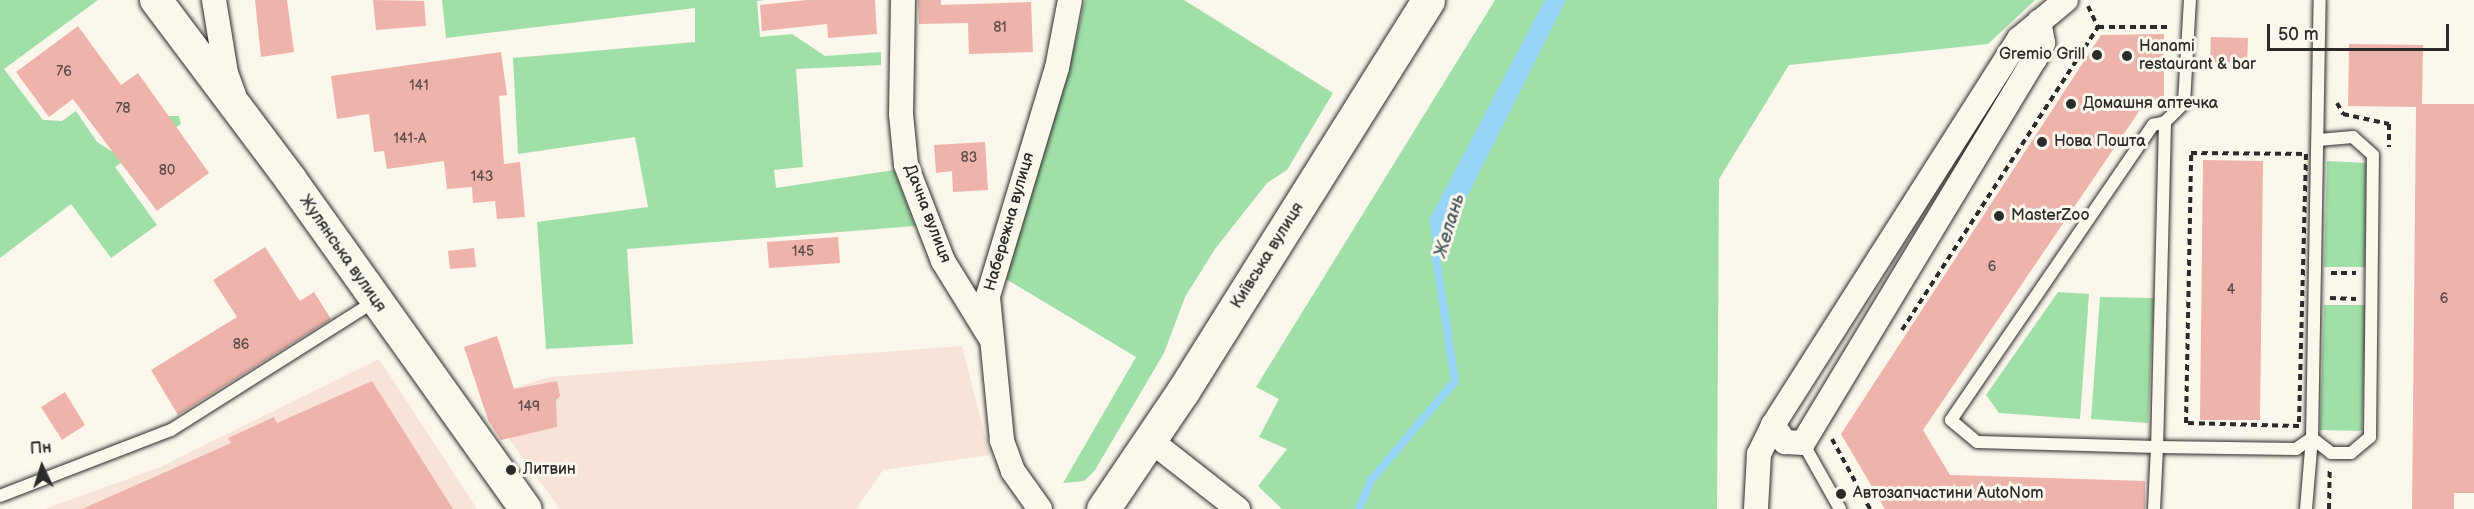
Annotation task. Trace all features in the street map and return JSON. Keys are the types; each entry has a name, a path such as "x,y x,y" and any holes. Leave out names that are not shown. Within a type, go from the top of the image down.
{"main road":[{"name":"Київська вулиця","path":"1103,509 1150,440 1422,3"}],"street":[{"name":"Жулянська вулиця","path":"156,0 240,111 526,509"},
{"path":"214,0 226,73 240,111"},
{"name":"Дачна вулиця","path":"903,0 901,114 906,165 943,261 994,344"},
{"name":"Набережна вулиця","path":"1040,509 1013,471 1002,440 988,296 1057,68 1070,0"},
{"path":"1756,509 1758,454 1773,425 2019,39 2066,0"},
{"path":"1773,425 1785,442 1803,443 2043,44 2039,21"},
{"path":"1150,440 1238,509"}],"lane":[{"path":"2190,0 2184,103 2165,122 2153,124 1951,420 1977,442 2296,449 2312,438"},
{"path":"2306,509 2312,438 2320,0"},
{"path":"2154,509 2165,122"},
{"path":"2312,438 2331,453 2351,453 2370,437 2373,155 2353,137 2318,140"},
{"path":"0,496 171,430 375,301"},
{"path":"1803,443 1840,509"}],"path":[{"path":"2085,0 2098,27"},
{"path":"2098,27 2172,27 2172,37"},
{"path":"1897,338 2098,27"},
{"path":"2191,153 2306,154 2299,426 2186,423 2191,153"},
{"path":"1838,429 1832,439 1870,509"}],"shaded area":[{"path":"962,346 990,455 883,470 856,509 560,509 480,399 549,377"},
{"path":"379,359 477,509 45,509 158,468"}],"green space":[{"path":"0,0 98,0 4,69 43,120 62,121 76,111 97,142 113,152 165,116 179,116 181,124 115,167 157,225 111,258 71,204 0,258"},
{"path":"442,0 765,0 757,1 760,37 792,34 825,56 881,52 881,65 796,69 803,167 774,170 776,188 894,170 915,226 627,249 633,344 546,349 537,222 648,207 635,137 518,154 513,58 695,42 695,8 446,38"},
{"path":"1085,0 1184,0 1333,93 1287,170 1267,183 1215,249 1185,297 1164,353 1095,470 1084,481 1063,483 1136,357 1006,279 1068,74"},
{"path":"1495,0 2035,0 1988,44 1789,65 1719,179 1717,509 1282,509 1258,486 1287,449 1259,437 1279,399 1256,387"},
{"path":"2327,161 2366,163 2365,267 2324,267"},
{"path":"2058,292 2089,294 2080,419 1999,413 1986,395"},
{"path":"2100,297 2154,298 2148,423 2091,419"},
{"path":"2324,305 2366,305 2362,431 2320,430"}],"water":[{"path":"1545,0 1566,0 1436,258 1429,220"}],"building":[{"path":"255,0 287,0 294,52 261,57"},
{"path":"373,0 424,1 426,26 376,30"},
{"path":"807,0 875,0 877,34 828,38 827,24 762,31 760,5"},
{"path":"918,0 941,0 941,5 1031,2 1033,52 969,54 968,23 919,24"},
{"path":"78,26 121,85 138,73 209,173 157,211 73,99 49,117 16,72"},
{"path":"2164,34 2164,103 2144,104 1923,430 1950,475 2145,481 2145,509 1885,509 1841,434 2101,35"},
{"path":"2211,37 2248,38 2247,63 2210,62"},
{"path":"2349,44 2423,45 2422,104 2474,104 2474,493 2454,493 2454,509 2412,509 2416,107 2348,106"},
{"path":"501,52 507,95 499,96 504,164 520,162 525,217 497,219 495,201 473,203 472,187 447,189 444,161 387,169 384,151 374,152 369,114 337,119 331,76"},
{"path":"985,142 988,190 953,192 952,171 936,173 934,145"},
{"path":"2203,160 2263,161 2260,420 2200,420"},
{"path":"838,237 840,263 769,268 767,242"},
{"path":"265,247 300,301 314,292 331,319 178,415 151,370 237,317 213,280"},
{"path":"474,248 476,267 450,269 448,251"},
{"path":"497,336 514,389 557,381 560,396 556,400 557,427 501,440 488,420 464,347"},
{"path":"372,381 453,509 82,509 231,443 228,438 274,417 277,423"},
{"path":"65,392 85,425 62,440 41,407"}],"waterway":[{"name":"Желань","path":"1359,509 1372,479 1455,381 1436,258 1440,249"}],"place":[{"name":"Gremio Grill","path":"2097,55"},
{"name":"Hanami restaurant & bar","path":"2127,56"},
{"name":"Домашня аптечка","path":"2071,104"},
{"name":"Нова Пошта","path":"2042,142"},
{"name":"MasterZoo","path":"1999,216"},
{"name":"Литвин","path":"511,470"},
{"name":"Автозапчастини AutoNom","path":"1841,494"}]}
